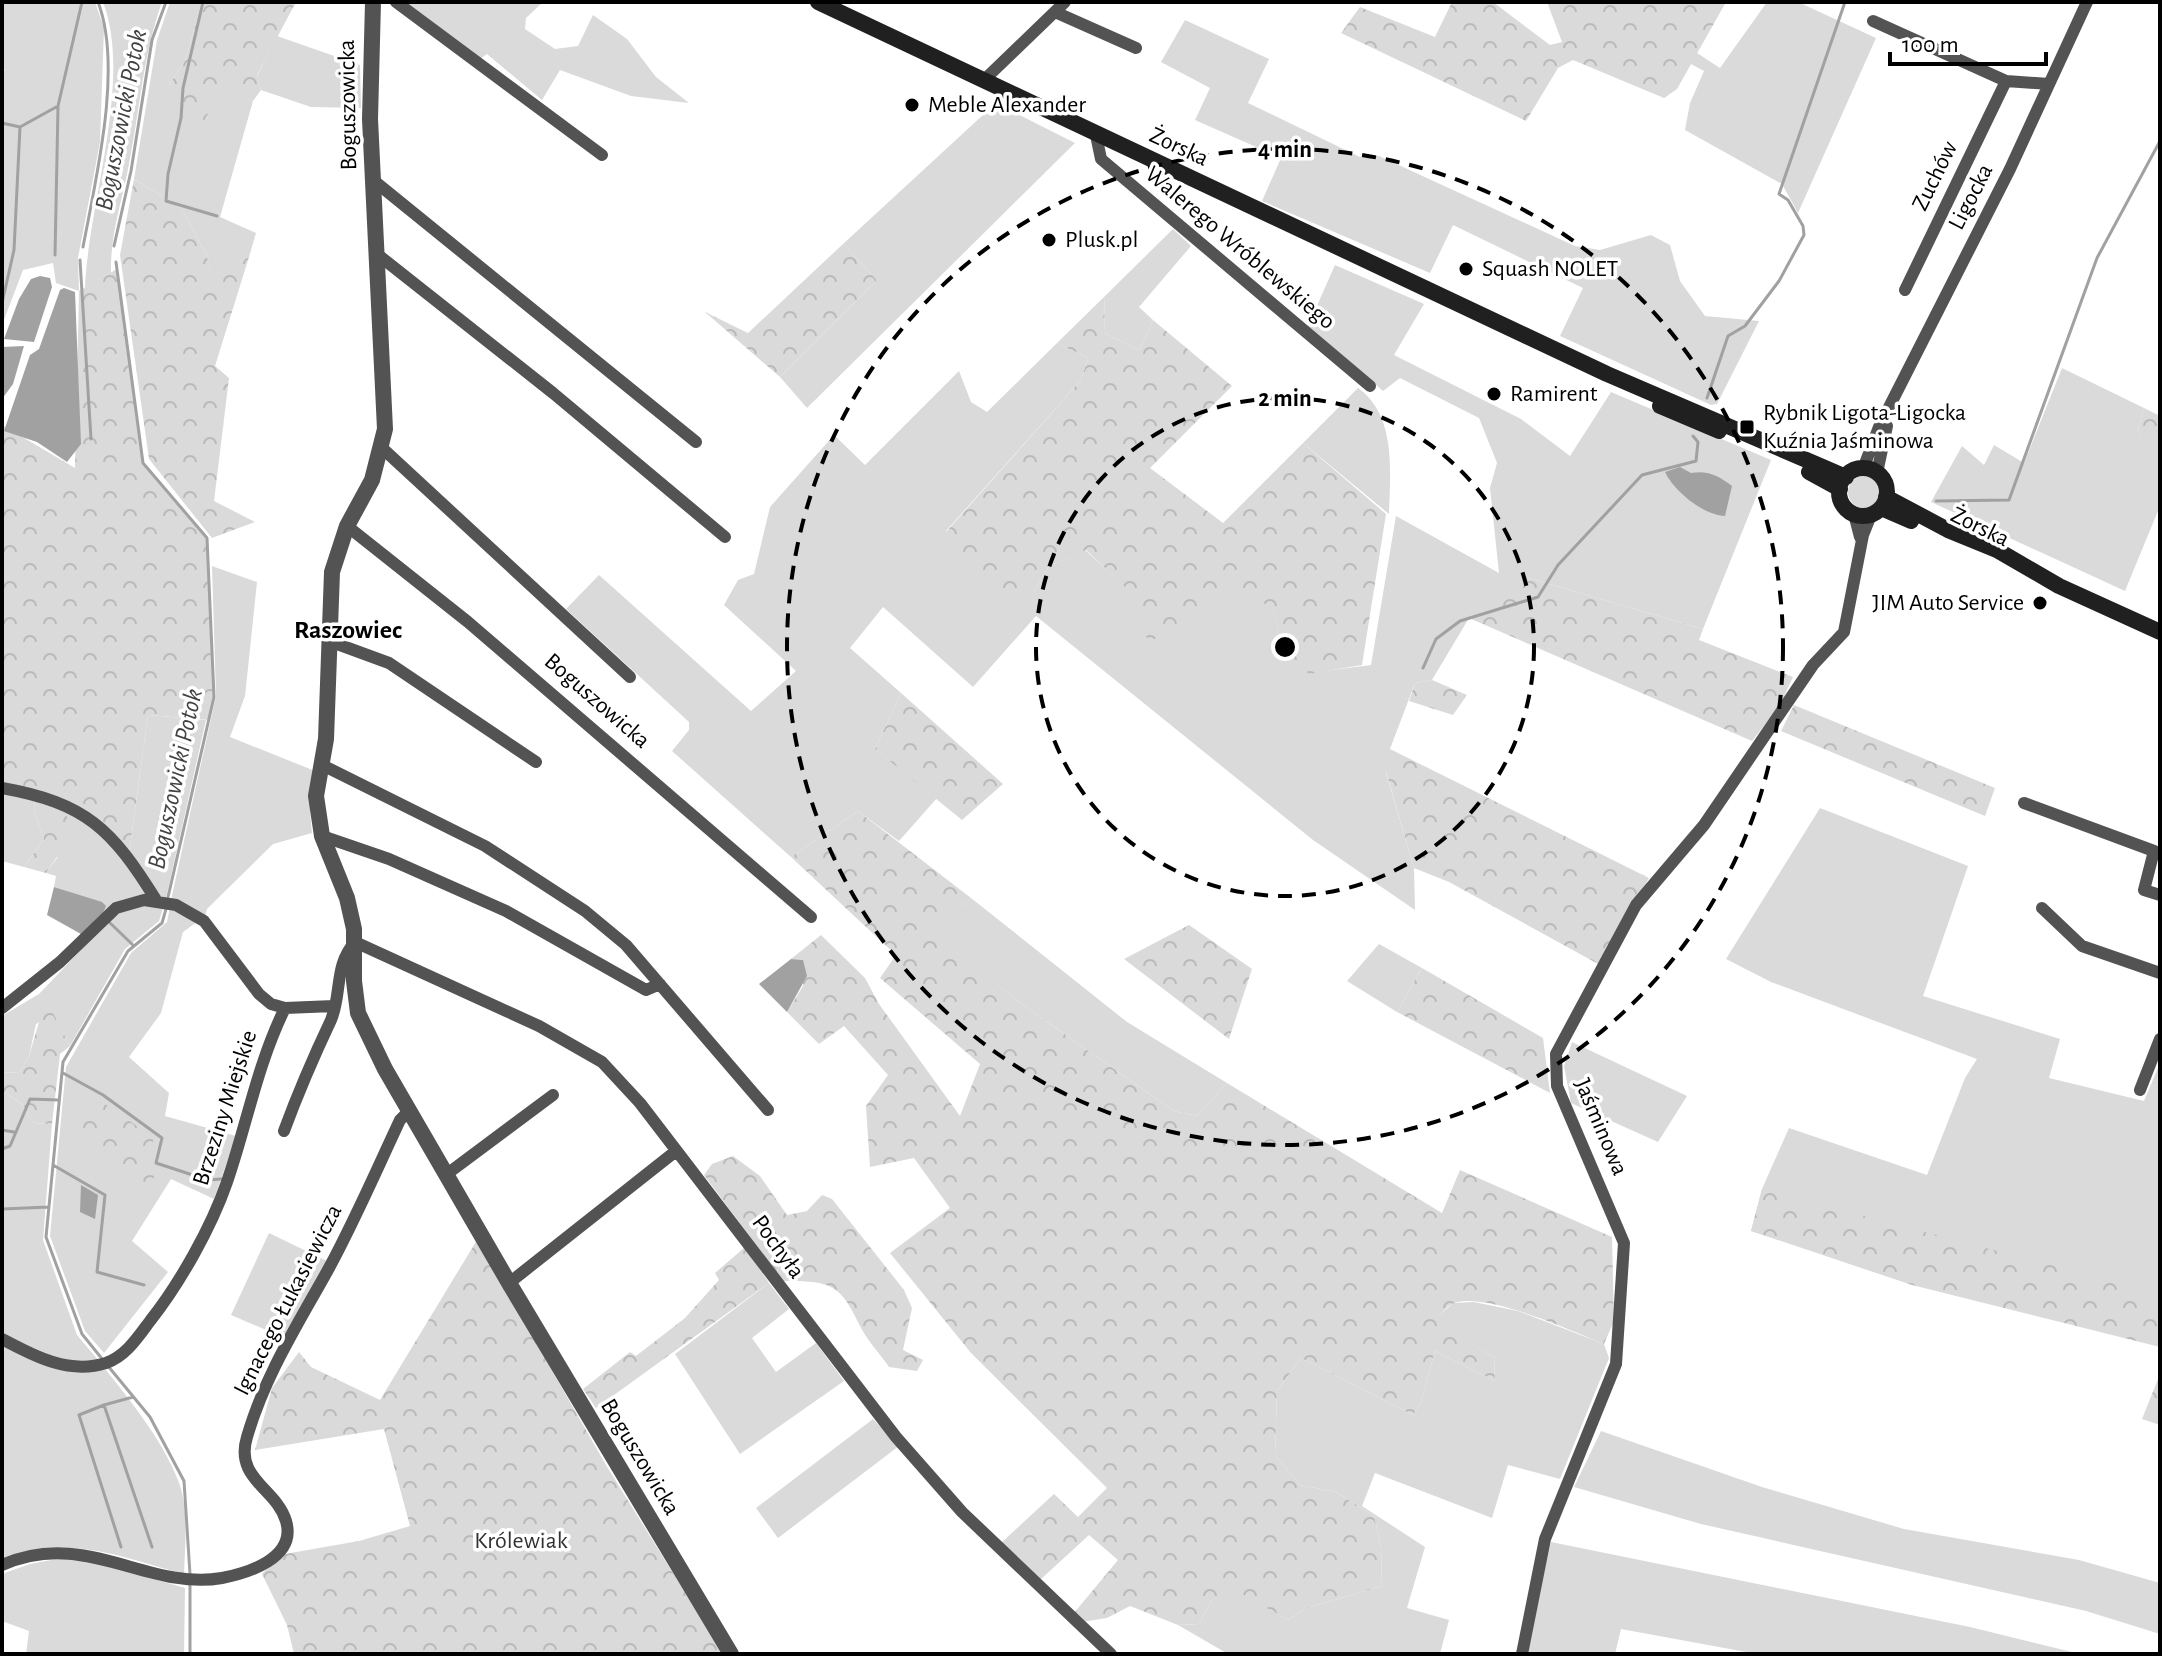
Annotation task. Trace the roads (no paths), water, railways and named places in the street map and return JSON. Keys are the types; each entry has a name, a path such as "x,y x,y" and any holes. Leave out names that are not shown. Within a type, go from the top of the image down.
{"main road":[{"name":"Żorska","path":"818,2 1607,374 1642,397 1843,483"},
{"path":"1870,471 1885,483 1873,508 1842,502 1843,483 1870,471"},
{"name":"Żorska","path":"1873,508 2160,632"}],"street":[{"name":"Boguszowicka","path":"373,2 370,119 385,429 372,480 347,526 332,572 326,739 316,796 322,836 347,898 355,942 354,981 362,1027 509,1283 731,1654"},
{"path":"396,2 602,155"},
{"path":"983,81 1065,2"},
{"name":"Ligocka","path":"1870,471 1890,410 2087,2"},
{"path":"1055,12 1136,48"},
{"path":"1873,21 2006,81 2049,84"},
{"name":"Zuchów","path":"1905,290 2006,81"},
{"name":"Walerego Wróblewskiego","path":"1096,135 1101,159 1370,386"},
{"path":"373,180 432,224 696,442"},
{"path":"377,254 553,393 725,537"},
{"name":"Boguszowicka","path":"381,447 630,677"},
{"name":"Jaśminowa","path":"1522,1654 1545,1539 1616,1364 1624,1243 1557,1086 1556,1054 1636,905 1704,825 1813,665 1844,632 1862,544 1873,508"},
{"name":"Boguszowicka","path":"347,526 468,622 811,917"},
{"path":"329,641 389,663 536,762"},
{"path":"322,765 485,846 585,911 626,945 768,1110"},
{"path":"2,788 46,796 92,821 119,846 156,900"},
{"path":"2024,803 2154,851 2144,890 2160,895"},
{"path":"322,836 389,859 506,911 646,990 660,984"},
{"path":"2,1008 60,962 116,908 129,902 156,900 176,905 204,921 259,994 285,1008 334,1006"},
{"path":"2042,908 2082,946 2160,973"},
{"path":"284,1131 334,1006 343,959 355,942"},
{"name":"Pochyła","path":"355,942 475,994 602,1062 640,1103 896,1437 962,1512 1111,1654"},
{"name":"Brzeziny Miejskie","path":"2,1339 56,1364 105,1363 134,1343 173,1292 223,1191 254,1083 285,1008"},
{"path":"2140,1090 2160,1039"},
{"path":"447,1174 553,1095"},
{"name":"Ignacego Łukasiewicza","path":"2,1565 30,1555 75,1554 198,1581 256,1570 279,1552 286,1536 286,1521 246,1463 248,1434 276,1361 335,1256 400,1120 409,1111"},
{"path":"509,1283 676,1151"}],"waterway":[{"path":"2,123 20,127 58,106 82,2"},
{"path":"83,247 100,156 108,90 105,28 98,2"},
{"name":"Boguszowicki Potok","path":"114,246 131,171 152,40 166,2"},
{"path":"203,2 183,88 181,118 168,174 166,201 217,216"},
{"path":"1707,398 1728,336 1745,326 1779,281 1804,235 1803,226 1788,200 1779,194 1845,2"},
{"path":"55,255 58,107"},
{"path":"2,303 14,250 20,127"},
{"path":"1936,501 2009,500 2097,258 2160,141"},
{"path":"80,260 91,439"},
{"name":"Boguszowicki Potok","path":"116,262 143,463 207,538 214,697 168,897"},
{"path":"1423,668 1436,639 1460,621 1538,597 1558,565 1642,475 1696,461 1698,442 1693,436"},
{"name":"Boguszowicki Potok","path":"103,1360 82,1334 46,1237 63,1062 128,951 162,923 166,909"},
{"path":"108,921 134,946"},
{"path":"63,1073 103,1095 162,1138 156,1163 208,1180 221,1179"},
{"path":"2,1149 10,1146 30,1099 58,1100"},
{"path":"2,1130 14,1132"},
{"path":"53,1165 105,1195 97,1272 144,1285"},
{"path":"2,1209 49,1207"},
{"name":"Boguszowicki Potok","path":"108,1366 150,1417 184,1481 190,1574"},
{"path":"133,1397 104,1405 152,1547"},
{"path":"104,1405 79,1415 121,1547"},
{"name":"Boguszowicki Potok","path":"190,1586 190,1654"}],"place":[{"name":"Meble Alexander","path":"912,105"},
{"name":"Plusk.pl","path":"1049,240"},
{"name":"Squash NOLET","path":"1466,269"},
{"name":"Ramirent","path":"1494,394"},
{"name":"Rybnik Ligota-Ligocka Kuźnia Jaśminowa","path":"1747,427"},
{"name":"JIM Auto Service","path":"2040,603"}],"district":[{"name":"Raszowiec","path":"348,630"}],"park label":[{"name":"Królewiak","path":"521,1541"}]}
